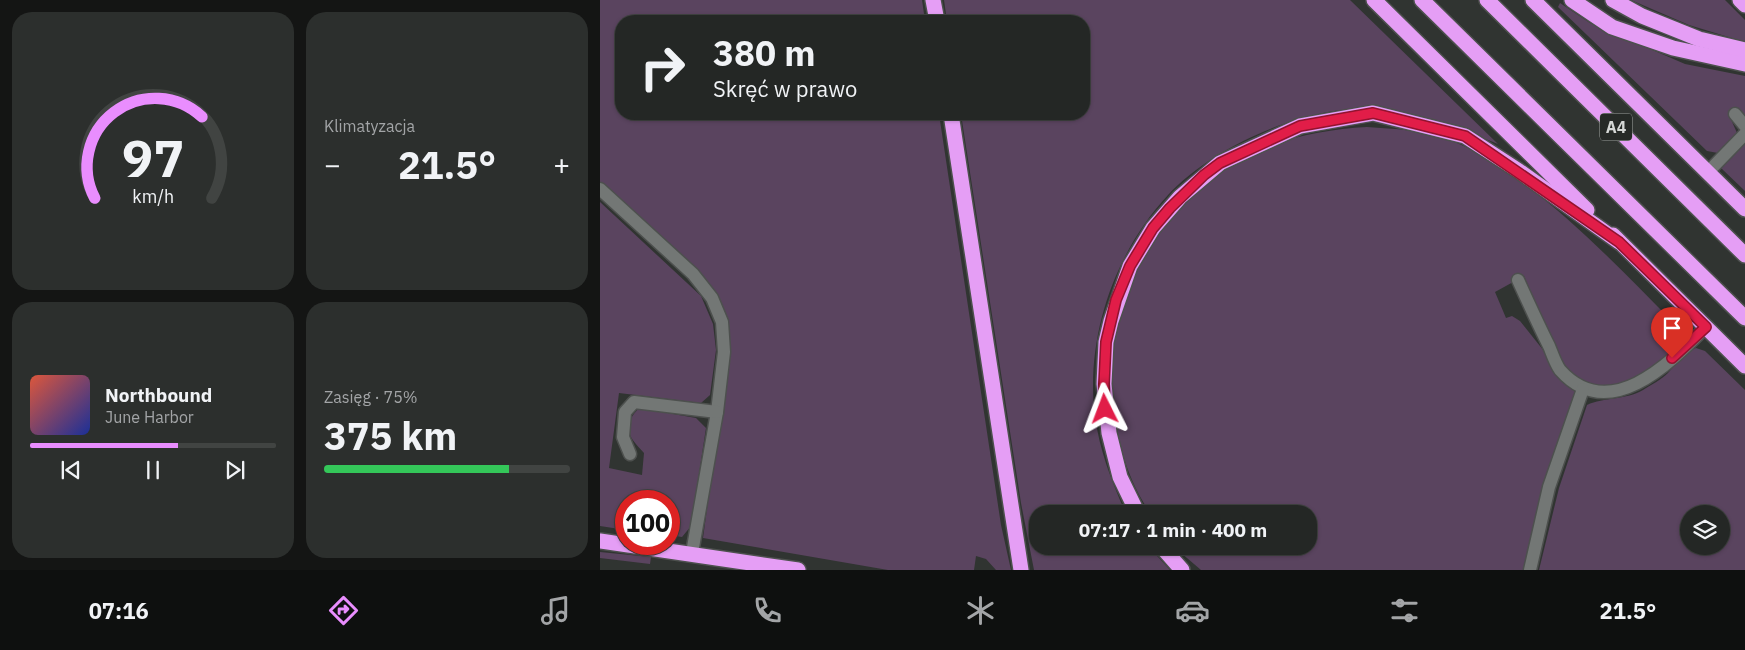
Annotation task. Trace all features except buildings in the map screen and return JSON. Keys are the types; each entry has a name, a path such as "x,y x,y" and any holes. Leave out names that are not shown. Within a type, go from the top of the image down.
{"highway":[{"path":"933,0 935,15"},
{"path":"1374,0 1745,366"},
{"name":"A4","path":"1422,0 1745,318"},
{"name":"A4","path":"1487,0 1745,255"},
{"path":"1533,0 1745,209"},
{"path":"1572,0 1612,27 1673,48 1745,64"},
{"path":"1613,0 1642,16 1699,40 1745,50"},
{"path":"1740,0 1745,5"},
{"path":"1134,505 1120,477 1108,434 1104,384 1106,342 1110,321 1130,266 1153,228 1180,197 1220,163 1300,126 1373,113 1465,136 1619,242"},
{"path":"951,120 1021,570"},
{"path":"600,541 798,570"},
{"path":"1169,555 1182,570"}],"lane":[{"path":"1735,114 1745,126"},
{"path":"1708,172 1745,134"},
{"path":"600,189 693,274 712,298 722,322 724,352 717,412 692,553"},
{"path":"1518,280 1559,369 1583,389 1621,390 1642,382 1687,346 1706,327"},
{"path":"1530,570 1549,487 1583,389"},
{"path":"630,454 623,437 625,412 634,402 717,412"}],"shaded area":[{"path":"600,0 922,0 924,15 615,15 615,120 940,120 1001,525 1011,570 996,570 986,559 976,556 974,570 888,570 703,538 726,369 711,287 600,182"},
{"path":"944,0 1350,0 1498,144 1448,125 1414,116 1397,113 1340,110 1312,115 1267,130 1223,152 1184,179 1149,218 1132,243 1108,298 1099,327 1093,387 1095,417 1107,467 1122,505 1029,505 1029,544 962,120 1090,120 1090,15 946,15"},
{"path":"1631,0 1725,0 1745,20 1745,42 1689,25"},
{"path":"1560,3 1590,23 1685,64 1745,76 1745,117 1729,115 1737,133 1718,153 1707,151 1558,7"},
{"path":"1367,127 1409,130 1457,143 1488,159 1532,190 1575,226 1616,264 1675,324 1682,337 1665,357 1629,381 1603,387 1589,385 1568,369 1556,352 1524,276 1495,292 1506,318 1512,316 1520,321 1575,390 1571,412 1527,570 1201,570 1184,555 1317,555 1317,505 1145,505 1133,483 1117,432 1111,351 1118,319 1141,263 1157,237 1176,212 1197,190 1221,171 1246,156 1275,144 1320,132"},
{"path":"1745,144 1745,191 1721,168"},
{"path":"600,202 701,296 713,324 716,350 710,395 701,403 619,393 609,468 642,475 644,453 631,436 628,426 639,408 696,418 706,428 691,526 682,537 680,537 680,490 615,490 615,528 600,526"},
{"path":"1696,348 1705,351 1745,390 1745,570 1539,570 1559,488 1587,405 1643,390 1666,375 1688,352"},
{"path":"600,552 615,555 651,557 650,564 600,558"},
{"path":"1031,555 1156,555 1170,570 1034,570"}],"route":[{"path":"1105,409 1106,342 1116,300 1130,266 1141,246 1170,208 1204,175 1220,163 1300,126 1373,113 1465,136 1519,171 1619,242 1706,327 1672,358"}]}
